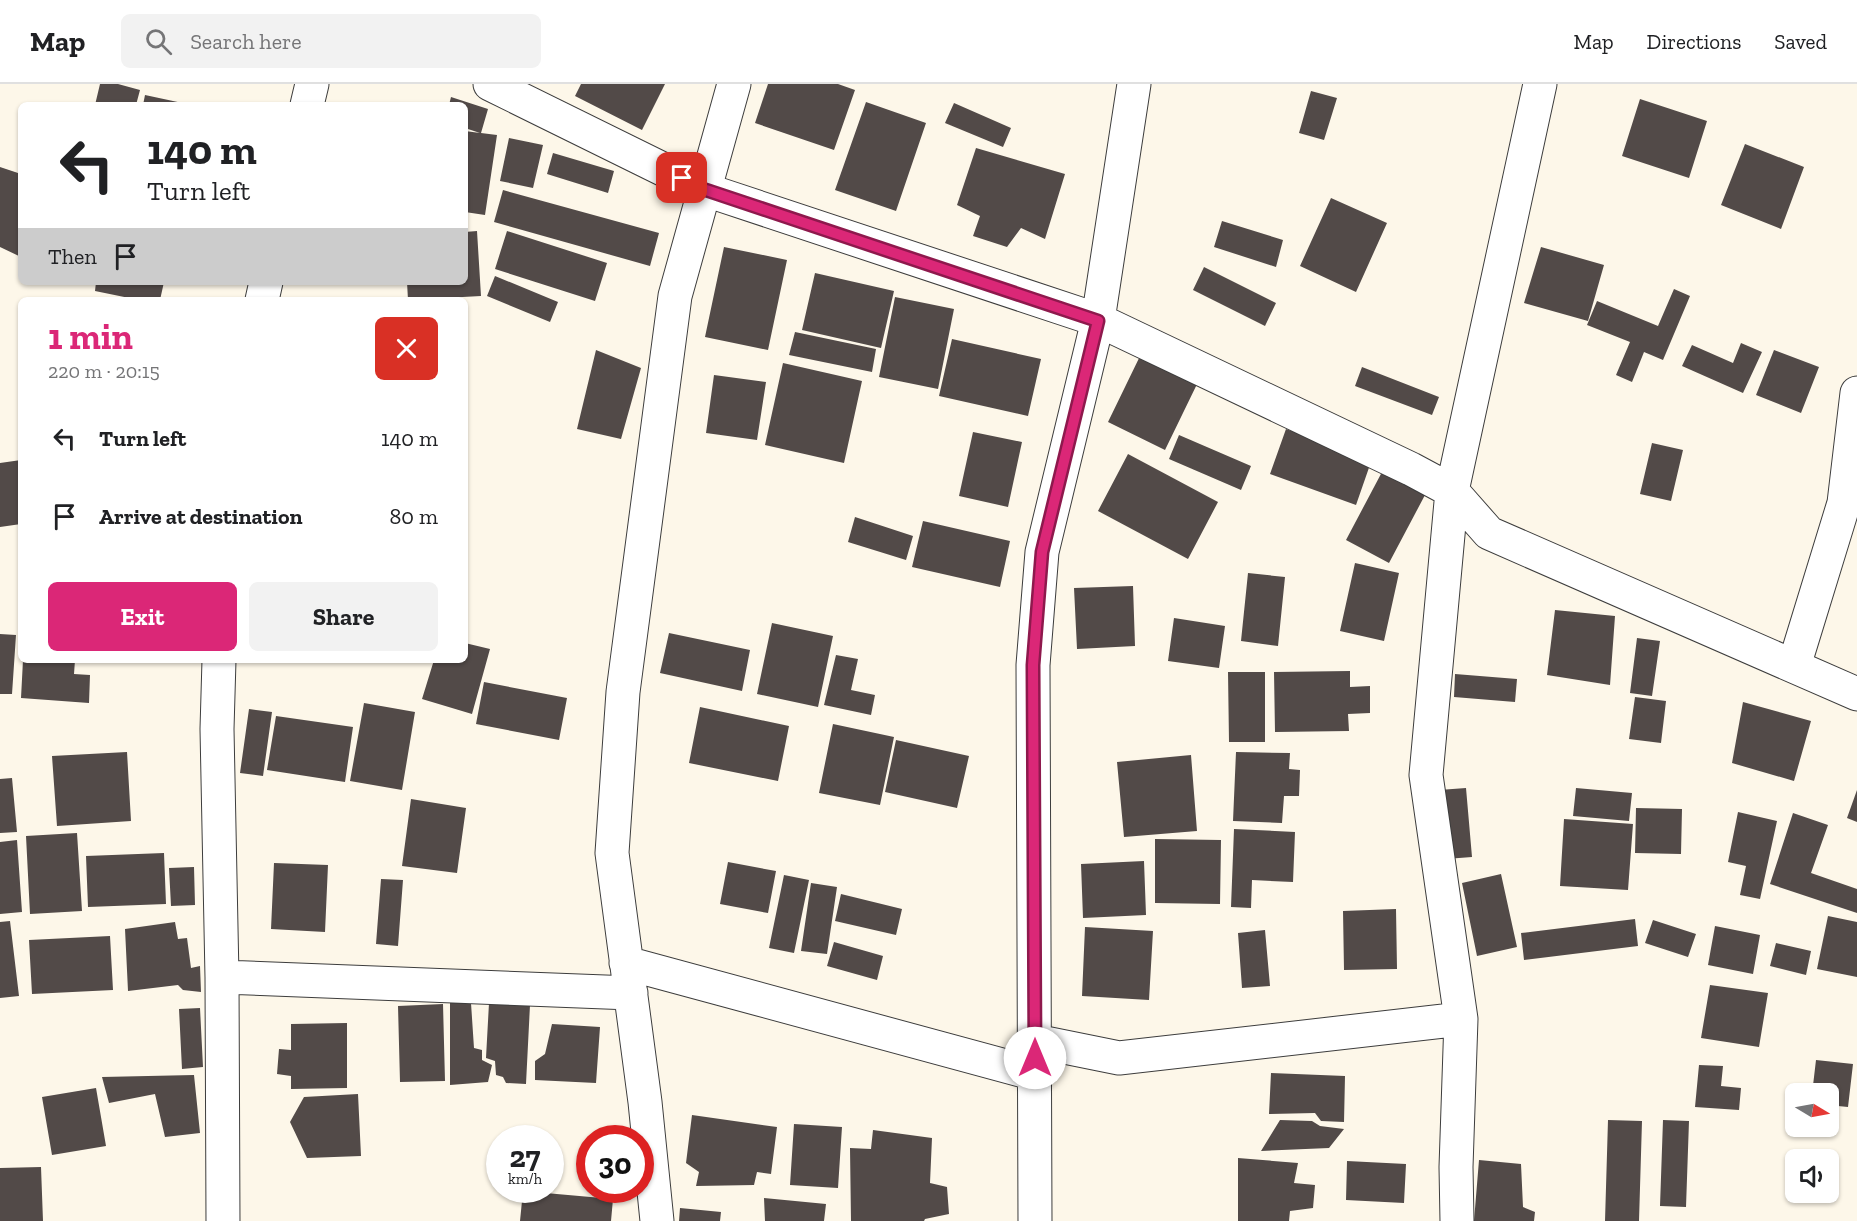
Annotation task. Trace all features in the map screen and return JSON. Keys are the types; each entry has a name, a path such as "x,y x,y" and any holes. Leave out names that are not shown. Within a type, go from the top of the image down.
{"street":[{"path":"308,102 312,84"},
{"path":"490,84 703,189 1098,321 1400,464 1452,491 1489,533 1857,694"},
{"path":"657,1221 645,1102 612,853 622,692 675,296 734,84"},
{"path":"1035,1221 1033,665 1042,552 1098,321 1134,84"},
{"path":"1457,1221 1456,1167 1461,1019 1426,775 1452,491 1540,84"},
{"path":"1794,666 1844,503 1857,393"},
{"path":"219,663 217,729 222,977 223,1221"},
{"path":"222,977 628,978 1035,1074"},
{"path":"1035,1041 1119,1058 1461,1019"}],"building":[{"path":"100,84 118,84 140,90 137,102 96,102"},
{"path":"581,84 665,84 642,130 575,96"},
{"path":"768,84 838,84 855,90 834,150 755,123"},
{"path":"1311,91 1337,98 1324,140 1299,133"},
{"path":"145,95 178,102 144,102"},
{"path":"451,97 466,102 450,102"},
{"path":"1640,99 1707,121 1689,178 1622,156"},
{"path":"866,102 926,123 896,211 835,190"},
{"path":"468,103 488,109 481,133 497,135 485,215 468,212 468,131 480,133 468,129"},
{"path":"954,103 1011,128 1003,147 945,123"},
{"path":"509,138 543,145 533,188 500,181"},
{"path":"1745,144 1804,167 1781,229 1721,205"},
{"path":"976,148 1065,174 1045,239 1021,228 1007,247 973,236 980,216 957,205"},
{"path":"553,153 614,171 608,193 547,174"},
{"path":"0,167 18,173 18,256 0,247"},
{"path":"503,190 659,233 650,266 494,222"},
{"path":"1331,198 1387,223 1356,292 1300,266"},
{"path":"1222,221 1283,240 1276,267 1214,247"},
{"path":"477,231 481,296 408,297 407,285 468,285 468,232"},
{"path":"507,231 607,263 595,301 495,269"},
{"path":"724,247 787,260 768,350 705,337"},
{"path":"1541,247 1604,265 1588,321 1524,303"},
{"path":"1204,267 1276,303 1265,326 1193,290"},
{"path":"815,273 894,291 881,348 802,330"},
{"path":"495,276 558,302 550,322 487,296"},
{"path":"96,285 163,285 161,297 124,297 95,291"},
{"path":"1674,289 1690,296 1663,360 1644,352 1632,382 1616,375 1630,342 1587,325 1597,301 1658,326"},
{"path":"895,297 954,309 938,389 879,377"},
{"path":"795,332 876,349 872,372 789,355"},
{"path":"952,339 1041,359 1028,416 939,396"},
{"path":"1741,343 1762,352 1743,393 1682,366 1692,345 1733,363"},
{"path":"596,350 641,368 621,439 577,429"},
{"path":"1774,350 1819,367 1801,413 1756,395"},
{"path":"1142,352 1199,380 1165,450 1108,422"},
{"path":"783,363 862,381 844,463 765,445"},
{"path":"1362,367 1439,397 1432,415 1355,386"},
{"path":"714,375 766,382 757,440 706,433"},
{"path":"1286,429 1372,459 1356,505 1270,474"},
{"path":"973,432 1022,442 1008,507 959,496"},
{"path":"1179,435 1251,466 1241,490 1169,459"},
{"path":"1652,443 1683,450 1671,501 1640,494"},
{"path":"1128,454 1218,502 1188,559 1098,511"},
{"path":"18,460 18,524 0,527 0,463"},
{"path":"1382,472 1425,495 1389,563 1346,540"},
{"path":"855,517 913,536 906,560 848,542"},
{"path":"923,521 1010,541 1000,587 912,567"},
{"path":"1355,563 1399,573 1384,641 1340,631"},
{"path":"1248,573 1285,577 1278,646 1241,641"},
{"path":"1133,586 1135,646 1077,649 1074,588"},
{"path":"1555,610 1615,616 1610,685 1547,675"},
{"path":"1174,618 1225,626 1219,668 1168,661"},
{"path":"772,623 833,636 818,707 757,694"},
{"path":"669,633 750,650 742,691 660,673"},
{"path":"0,634 16,635 12,694 0,694"},
{"path":"1637,638 1660,641 1652,696 1630,693"},
{"path":"468,644 490,649 472,714 422,699 433,663 468,663"},
{"path":"836,655 858,659 851,690 875,695 871,715 824,705"},
{"path":"23,663 75,663 74,674 90,675 89,703 21,698"},
{"path":"1350,671 1350,687 1370,686 1370,713 1348,714 1349,731 1275,732 1274,672"},
{"path":"1228,672 1265,672 1265,742 1229,742"},
{"path":"1455,674 1517,679 1515,702 1454,697"},
{"path":"484,682 567,698 559,740 476,724"},
{"path":"1635,697 1666,701 1661,743 1629,739"},
{"path":"1743,702 1811,721 1794,781 1732,763"},
{"path":"364,703 415,712 402,790 350,781"},
{"path":"700,707 789,726 778,781 689,763"},
{"path":"249,709 272,712 263,776 240,773"},
{"path":"276,716 353,727 345,782 267,770"},
{"path":"833,724 894,737 880,805 819,793"},
{"path":"896,740 969,756 957,808 885,792"},
{"path":"127,752 131,821 57,826 52,756"},
{"path":"1236,752 1290,753 1289,769 1300,770 1299,796 1284,796 1282,823 1233,821"},
{"path":"1191,755 1197,831 1124,837 1117,762"},
{"path":"12,778 17,832 0,833 0,779"},
{"path":"1466,788 1472,857 1446,859 1439,790"},
{"path":"1576,788 1632,793 1629,821 1573,816"},
{"path":"1857,790 1857,822 1847,818"},
{"path":"411,799 466,808 457,873 402,866"},
{"path":"1636,808 1682,809 1681,854 1635,853"},
{"path":"1738,812 1777,821 1760,899 1740,895 1746,866 1728,862"},
{"path":"1793,813 1828,825 1811,873 1857,889 1857,913 1770,884"},
{"path":"1564,819 1633,824 1628,890 1560,886"},
{"path":"1234,829 1295,832 1293,882 1252,880 1251,908 1231,907"},
{"path":"77,833 82,911 30,914 26,836"},
{"path":"1155,839 1221,840 1220,904 1155,903"},
{"path":"17,840 22,912 0,914 0,842"},
{"path":"164,853 166,904 88,907 86,856"},
{"path":"1144,861 1146,915 1083,918 1081,864"},
{"path":"728,862 776,871 768,913 720,904"},
{"path":"274,863 328,865 325,932 271,929"},
{"path":"194,867 195,905 171,906 169,868"},
{"path":"1501,874 1517,947 1477,956 1462,883"},
{"path":"784,875 809,880 794,953 769,948"},
{"path":"381,879 403,880 398,946 376,944"},
{"path":"811,883 837,887 827,954 801,951"},
{"path":"841,894 902,909 896,935 835,921"},
{"path":"1396,909 1397,969 1344,970 1343,911"},
{"path":"1828,916 1857,922 1857,977 1817,969"},
{"path":"1635,919 1638,946 1524,960 1521,933"},
{"path":"1653,920 1696,934 1688,957 1645,943"},
{"path":"10,921 19,996 0,998 0,922"},
{"path":"175,922 178,939 187,938 191,968 200,966 201,992 183,990 178,985 128,991 125,929"},
{"path":"1715,926 1760,935 1753,974 1708,965"},
{"path":"1085,927 1153,931 1149,1000 1082,996"},
{"path":"1265,930 1270,986 1242,988 1238,933"},
{"path":"110,936 113,990 32,994 29,940"},
{"path":"834,942 883,956 877,980 827,966"},
{"path":"1776,943 1811,951 1806,975 1770,966"},
{"path":"1710,985 1768,993 1759,1047 1701,1038"},
{"path":"450,1003 471,1003 474,1048 482,1050 482,1060 492,1065 488,1082 450,1085"},
{"path":"489,1003 530,1005 526,1084 506,1083 503,1077 496,1075 495,1061 486,1058"},
{"path":"443,1004 445,1081 400,1082 398,1006"},
{"path":"200,1008 203,1067 182,1069 179,1009"},
{"path":"347,1023 347,1088 291,1089 291,1076 277,1074 279,1049 291,1050 291,1024"},
{"path":"552,1024 600,1027 596,1083 535,1080 535,1061 545,1054"},
{"path":"1816,1060 1853,1064 1848,1107 1839,1106 1839,1083 1813,1083"},
{"path":"1699,1065 1723,1066 1721,1086 1741,1088 1739,1110 1695,1107"},
{"path":"1271,1073 1345,1076 1344,1122 1321,1121 1315,1113 1269,1114"},
{"path":"194,1075 200,1133 165,1137 155,1094 109,1103 102,1077"},
{"path":"96,1088 106,1146 52,1155 42,1097"},
{"path":"358,1094 361,1156 307,1158 290,1122 304,1097"},
{"path":"692,1115 777,1127 771,1174 757,1172 754,1185 696,1186 699,1172 686,1163"},
{"path":"1280,1120 1312,1121 1320,1126 1344,1129 1329,1148 1261,1151"},
{"path":"1608,1120 1642,1121 1639,1221 1605,1221"},
{"path":"1663,1120 1689,1121 1686,1207 1660,1206"},
{"path":"794,1124 842,1127 838,1188 790,1185"},
{"path":"873,1130 932,1138 930,1183 947,1187 949,1214 924,1221 851,1221 850,1148 871,1149"},
{"path":"1238,1158 1298,1163 1294,1183 1315,1185 1313,1208 1290,1211 1289,1221 1238,1221"},
{"path":"1479,1160 1521,1164 1523,1207 1535,1212 1534,1221 1474,1221"},
{"path":"1347,1161 1406,1164 1404,1203 1346,1200"},
{"path":"41,1167 43,1221 0,1221 0,1168"},
{"path":"564,1195 576,1196 576,1203 613,1203 611,1221 520,1221 522,1203 564,1203"},
{"path":"764,1198 826,1204 824,1221 765,1221"},
{"path":"680,1208 721,1212 720,1221 679,1221"}],"route":[{"path":"682,178 703,189 1098,321 1042,552 1033,665 1035,1058"}]}
